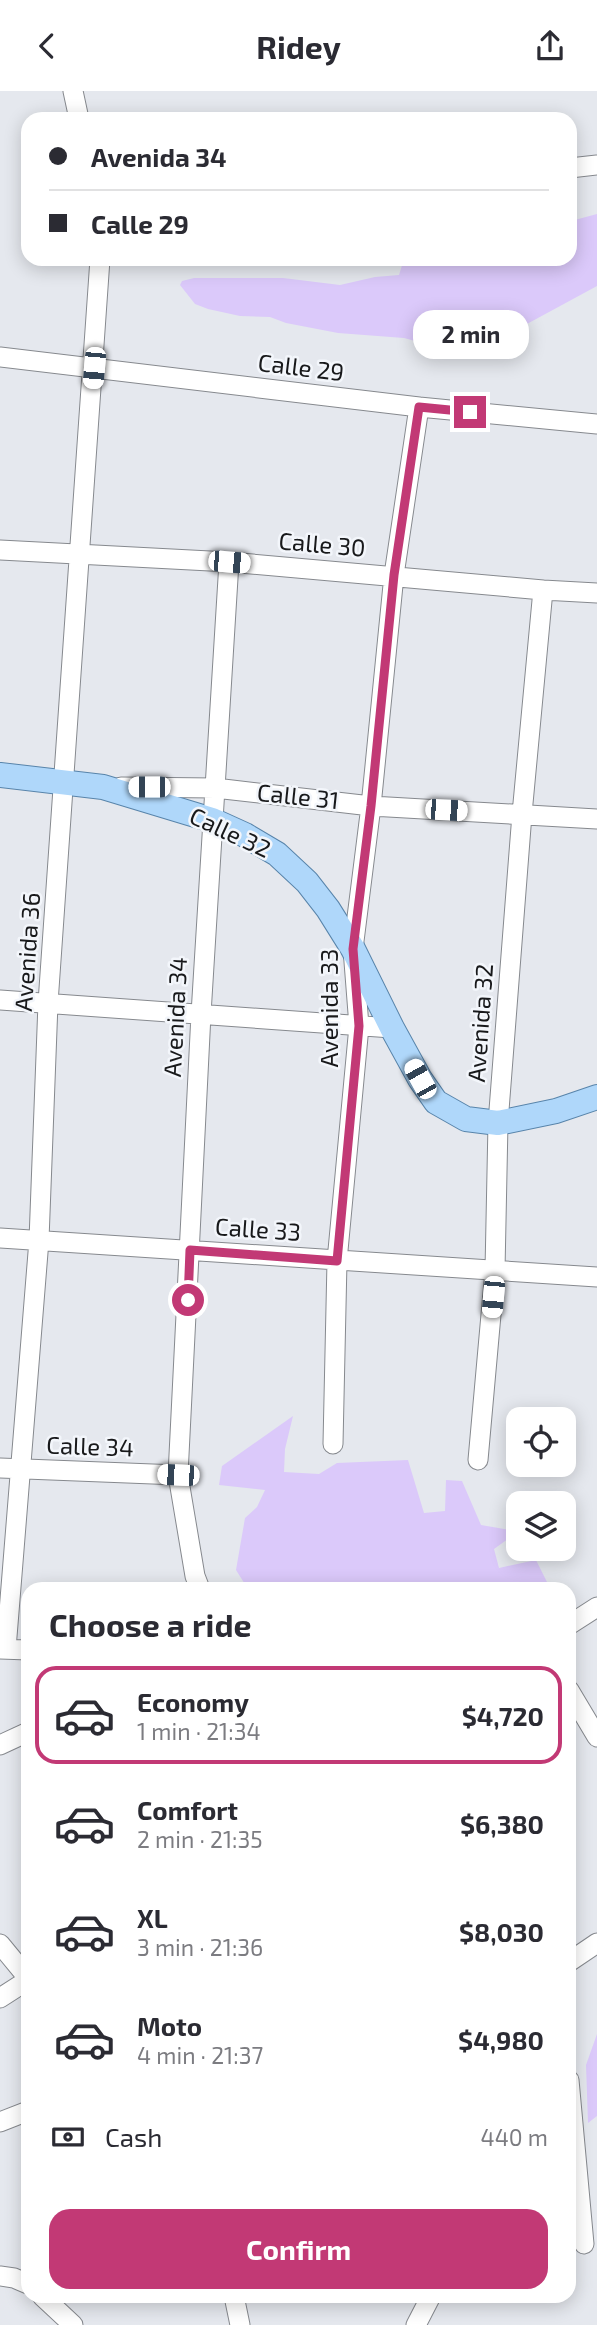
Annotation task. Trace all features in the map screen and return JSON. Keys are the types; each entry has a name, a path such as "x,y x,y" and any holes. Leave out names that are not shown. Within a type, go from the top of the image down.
{"main road":[{"name":"Calle 31","path":"0,775 103,787"},
{"name":"Calle 32","path":"103,787 212,820 245,835 277,854 307,881 353,949 392,1028 436,1102 466,1119 498,1123 556,1111 597,1097"}],"street":[{"path":"73,91 78,112"},
{"path":"577,167 597,165"},
{"name":"Avenida 36","path":"3,1649 21,1470 39,1240 48,1003 100,266"},
{"name":"Calle 29","path":"0,357 419,407 597,424"},
{"name":"Avenida 33","path":"333,1444 337,1261 359,1026 353,949 371,806 394,575 419,407"},
{"name":"Calle 30","path":"0,550 229,562 597,593"},
{"name":"Avenida 34","path":"197,1582 178,1475 201,1014 229,562"},
{"name":"Avenida 32","path":"478,1460 495,1270 498,1123 543,590"},
{"name":"Calle 31","path":"103,787 215,788 371,806 597,819"},
{"path":"0,1000 392,1028"},
{"name":"Calle 33","path":"0,1238 597,1277"},
{"name":"Calle 34","path":"0,1468 178,1475"},
{"path":"576,1620 597,1607"},
{"path":"3,1649 21,1650"},
{"path":"576,1702 597,1737"},
{"path":"0,1745 21,1735"},
{"path":"576,1957 597,1943"},
{"path":"0,1944 21,1970"},
{"path":"0,1999 21,1984"},
{"path":"0,2122 21,2114"},
{"path":"576,2162 583,2243"},
{"path":"0,2276 21,2281"},
{"path":"49,2303 73,2325"},
{"path":"235,2303 240,2325"},
{"path":"416,2325 427,2303"}],"shaded area":[{"path":"597,214 597,286 505,336 456,344 426,344 404,338 338,333 286,323 270,317 240,316 208,309 195,304 180,285 182,281 194,278 283,278 340,285 399,275 402,266 577,266 577,219"},
{"path":"293,1416 285,1449 284,1472 319,1474 337,1463 408,1460 424,1513 445,1511 446,1480 462,1481 481,1525 506,1529 506,1540 494,1549 499,1568 536,1561 547,1582 244,1582 236,1570 245,1518 257,1507 265,1490 219,1485 222,1466"},
{"path":"597,2034 597,2116 588,2123 586,2065"}],"route":[{"path":"188,1300 190,1250 337,1261 359,1026 353,949 371,806 394,575 419,407 470,412"}]}
